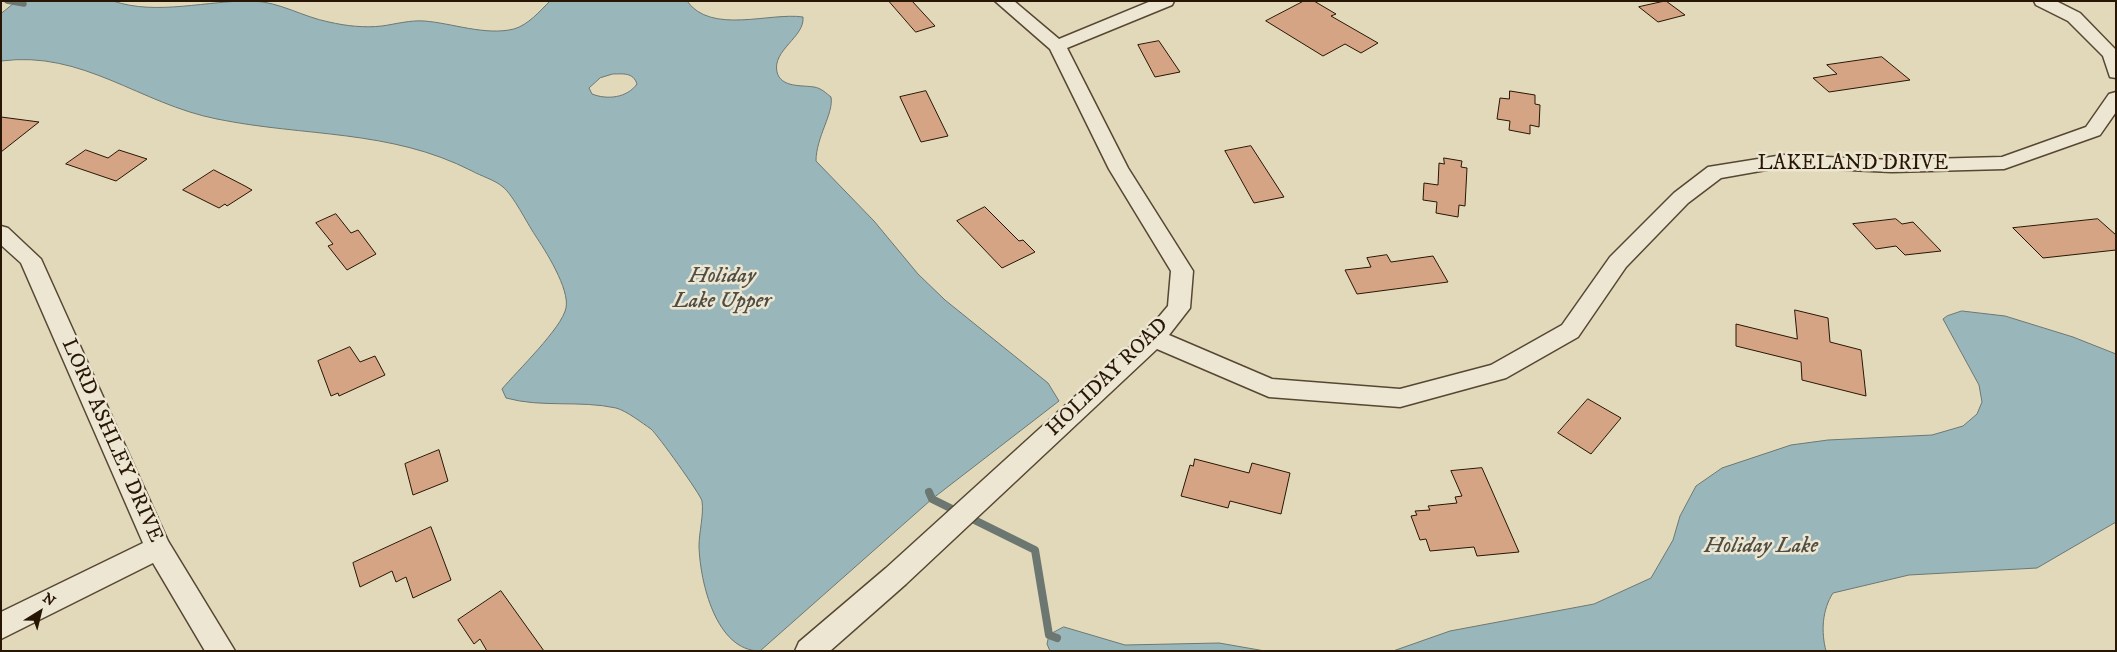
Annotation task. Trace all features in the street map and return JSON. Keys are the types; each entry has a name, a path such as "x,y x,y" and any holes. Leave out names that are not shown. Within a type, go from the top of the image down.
{"street":[{"name":"HOLIDAY ROAD","path":"809,651 903,569 1154,338 1179,308 1182,271 1148,211 1119,169 1057,46 1003,1"},
{"path":"1057,46 1156,7 1166,1"},
{"path":"2042,1 2074,17 2111,55 2116,73"},
{"name":"LAKELAND DRIVE","path":"1154,338 1269,388 1400,398 1498,372 1570,331 1618,262 1681,198 1715,172 1783,161 1892,166 2004,163 2093,131 2116,98"},
{"name":"LORD ASHLEY DRIVE","path":"1,233 30,259 158,548 221,651"},
{"path":"1,626 158,548"}],"water":[{"name":"Holiday Lake Upper","path":"17,1 113,1 147,7 165,7 253,1 273,4 319,20 349,26 376,27 424,21 480,30 503,31 514,29 524,24 550,1 687,1 698,11 711,17 726,20 790,16 803,17 799,31 779,57 777,72 779,77 787,83 817,88 831,97 830,110 819,143 816,161 874,221 918,274 945,300 1048,383 1059,401 932,499 760,651 745,648 732,640 722,627 713,612 707,595 699,546 702,501 651,429 630,414 616,408 589,404 533,403 506,398 502,389 556,327 566,308 566,300 561,281 550,260 503,187 492,180 441,157 410,148 347,136 250,125 217,119 189,112 111,80 59,63 31,60 1,61 1,14","holes":["613,74 624,74 633,77 637,84 633,89 616,97 592,94 589,88 600,78"]},
{"name":"Holiday Lake","path":"1962,311 2005,316 2073,337 2116,354 2116,522 2037,568 1909,575 1833,593 1823,621 1826,651 1393,651 1450,631 1594,604 1651,578 1673,540 1680,516 1696,486 1722,468 1791,445 1828,440 1932,435 1963,426 1977,414 1982,402 1979,385 1943,319"},
{"path":"1064,627 1125,645 1219,643 1265,651 1050,651 1047,644 1049,635"}],"building":[{"path":"889,1 912,1 935,26 916,32"},
{"path":"1304,1 1314,1 1336,14 1331,16 1378,43 1361,53 1345,44 1323,56 1266,21"},
{"path":"1666,1 1685,15 1658,22 1639,7"},
{"path":"1159,41 1180,72 1155,77 1138,45"},
{"path":"1882,57 1910,80 1829,92 1813,78 1837,74 1827,65"},
{"path":"926,91 948,136 921,142 900,97"},
{"path":"1510,91 1535,95 1535,104 1540,105 1539,127 1530,125 1530,134 1509,130 1510,121 1497,119 1500,98 1509,99"},
{"path":"1,117 39,122 1,152"},
{"path":"1251,146 1284,197 1254,203 1225,151"},
{"path":"86,150 108,158 119,150 147,159 116,181 66,164"},
{"path":"1444,158 1462,161 1461,167 1467,168 1465,206 1459,205 1458,217 1436,213 1437,202 1423,200 1424,183 1438,185 1439,163 1444,164"},
{"path":"214,170 252,190 227,206 225,204 219,208 183,190"},
{"path":"985,207 1019,241 1023,240 1035,252 1002,268 957,221"},
{"path":"336,214 351,233 358,230 376,254 347,270 328,246 333,244 316,223"},
{"path":"1896,219 1902,224 1913,222 1941,251 1905,255 1896,246 1876,249 1853,224"},
{"path":"2098,219 2116,235 2116,250 2043,258 2013,228"},
{"path":"1387,255 1391,262 1433,256 1448,282 1357,294 1345,270 1371,267 1367,258"},
{"path":"1795,310 1828,318 1830,342 1861,350 1866,396 1802,380 1801,362 1736,346 1736,324 1797,339"},
{"path":"350,347 360,362 375,356 385,375 339,396 338,393 331,396 318,361"},
{"path":"1588,399 1621,418 1591,454 1558,433"},
{"path":"439,450 448,481 413,495 405,464"},
{"path":"1195,459 1249,473 1252,463 1290,473 1281,514 1230,501 1228,508 1181,496 1190,465 1193,466"},
{"path":"1482,468 1519,552 1477,556 1474,547 1430,551 1426,539 1420,540 1411,516 1417,515 1415,511 1430,510 1428,506 1457,503 1455,497 1462,496 1451,471"},
{"path":"431,527 451,580 413,598 406,577 396,582 392,571 360,587 353,563"},
{"path":"501,591 544,651 487,651 480,639 474,644 458,620"}],"waterway":[{"path":"7,1 24,4"},
{"path":"929,492 932,499 1035,550 1049,635 1057,638"}]}
